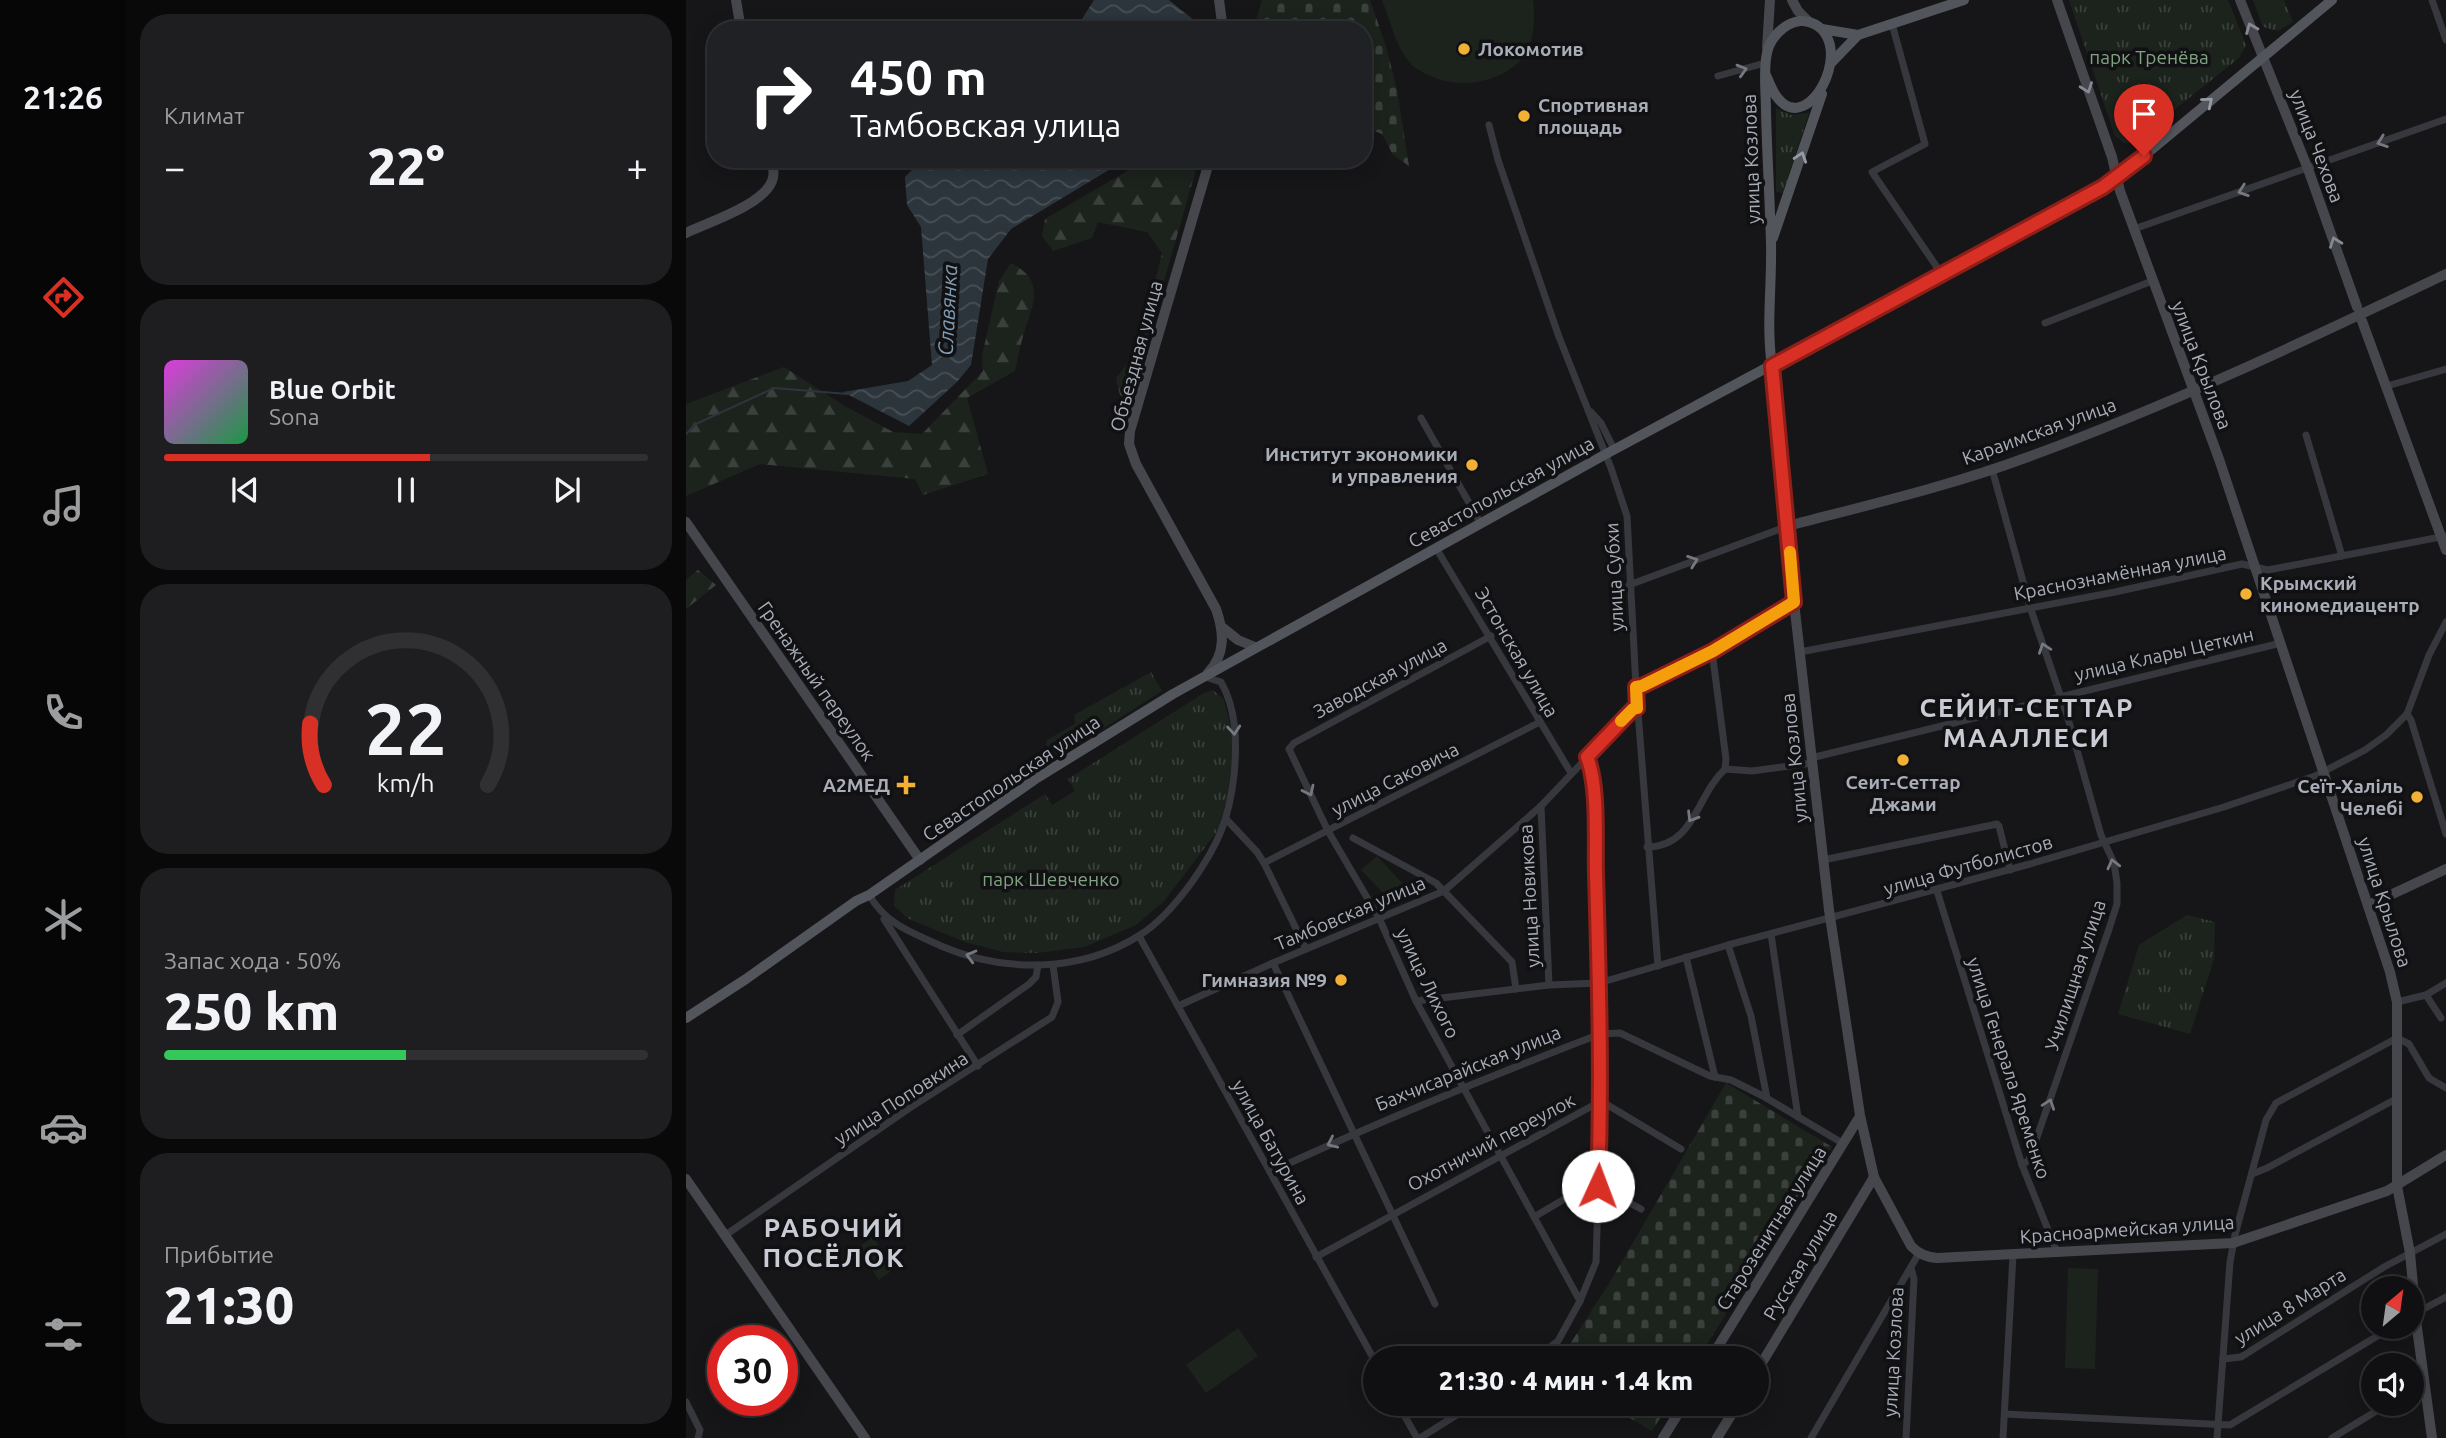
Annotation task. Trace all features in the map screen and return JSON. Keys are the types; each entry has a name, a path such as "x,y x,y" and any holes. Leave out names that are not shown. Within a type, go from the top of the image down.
{"main road":[{"path":"736,0 740,21"},
{"path":"1219,0 1222,21"},
{"path":"1770,0 1765,68 1777,98 1792,106 1801,106 1812,101 1824,88 1831,63 1830,45 1822,29"},
{"path":"1792,0 1809,22 1822,29 1858,35"},
{"path":"1831,63 1858,35 1964,0"},
{"name":"улица Крылова","path":"2057,0 2152,281 2281,643 2390,972 2397,1002 2397,1186 2410,1253 2411,1276"},
{"name":"улица Чехова","path":"2240,0 2308,169 2357,307"},
{"name":"Севастопольская улица","path":"686,1018 1054,767 1255,647 1481,524 1607,449 1772,366 2103,187 2332,0"},
{"path":"1767,51 1774,38 1788,26 1799,21 1809,22"},
{"name":"улица Козлова","path":"1765,68 1771,244 1770,348 1794,602 1830,919 1860,1115 1874,1177 1903,1234 1919,1253"},
{"name":"улица Козлова","path":"1771,244 1824,88"},
{"path":"686,233 764,194 773,181 773,168"},
{"name":"Объездная улица","path":"1207,168 1130,431 1129,444 1136,464 1216,609 1223,628"},
{"path":"1769,197 1778,201 1788,198"},
{"name":"Караимская улица","path":"1788,526 1992,469 2112,425 2193,391 2446,274"},
{"path":"2362,321 2446,550"},
{"name":"Гренажный переулок","path":"686,522 920,860"},
{"path":"1223,628 1238,640 1255,647"},
{"path":"1204,677 1216,665 1221,655 1223,628"},
{"path":"2369,905 2446,869"},
{"name":"Старозенитная улица","path":"1719,1346 1860,1115"},
{"name":"Бахчисарайская улица","path":"1844,1144 1857,1143 1868,1151"},
{"name":"Красноармейская улица","path":"1919,1253 1929,1258 2233,1243 2397,1186 2446,1155"},
{"name":"Русская улица","path":"1769,1351 1874,1177"},
{"path":"686,1179 864,1438"},
{"name":"улица Крылова","path":"2424,1381 2432,1438"},
{"path":"1663,1438 1677,1416"},
{"path":"1717,1438 1731,1416"}],"street":[{"path":"2432,0 2446,40"},
{"path":"1892,23 1926,144 1872,172 1941,273"},
{"path":"1718,76 1765,68"},
{"path":"2134,229 2446,119"},
{"path":"1489,125 1498,160 1550,312 1589,412 1597,423 1607,449"},
{"path":"2045,323 2152,281"},
{"path":"2387,386 2446,369"},
{"path":"1589,412 1601,423 1607,449"},
{"path":"1421,418 1481,524"},
{"path":"2306,435 2342,555"},
{"name":"улица Субхи","path":"1607,449 1627,516 1637,708 1658,966"},
{"name":"Училищная улица","path":"1992,469 2030,607 2060,696 2101,835 2114,863 2118,883 2117,904 2029,1160 2022,1165"},
{"name":"Караимская улица","path":"1629,585 1788,526"},
{"name":"Краснознамённая улица","path":"1800,652 2115,592 2242,564 2268,570 2443,536"},
{"name":"Эстонская улица","path":"1436,548 1571,774"},
{"path":"1636,687 1713,651 1794,602"},
{"name":"улица Футболистов","path":"1416,1001 1549,985 1599,983 1728,945 1937,891 2105,843 2224,807 2324,771 2365,750 2386,735 2407,714 2429,655 2446,622"},
{"name":"Заводская улица","path":"1290,752 1290,746 1298,740 1491,636"},
{"name":"улица Клары Цеткин","path":"1725,769 1752,771 1812,761 2060,696 2281,643"},
{"path":"1647,847 1677,838 1725,769 1713,651"},
{"path":"880,912 901,927 964,955 1003,963 1038,965 1085,959 1139,936 1153,926 1188,887 1208,858 1227,820 1236,757 1233,714 1221,682 1204,677"},
{"name":"Тамбовская улица","path":"1178,1006 1306,948 1444,891 1541,806 1633,709 1637,708"},
{"path":"2407,714 2446,834"},
{"name":"улица Саковича","path":"1264,863 1540,722"},
{"name":"улица Лихого","path":"1290,752 1328,831 1379,918 1416,1001 1580,1301"},
{"path":"1552,1346 1558,1341 1580,1301 1595,1262 1601,1101 1600,1034 1593,790 1587,757"},
{"name":"улица Новикова","path":"1541,806 1549,985"},
{"path":"1227,820 1264,863 1306,948"},
{"path":"1823,860 1997,824 2010,870"},
{"path":"1353,838 1436,883 1512,962 1516,989"},
{"name":"улица Генерала Яременко","path":"1937,891 2022,1165 2057,1252"},
{"path":"869,895 978,1066"},
{"path":"1771,934 1798,1117"},
{"name":"улица Батурина","path":"1139,936 1366,1346"},
{"path":"1728,945 1751,1016 1767,1098"},
{"path":"1686,957 1715,1077"},
{"path":"1273,963 1435,1304"},
{"path":"957,1035 1029,984 1036,977 1038,965"},
{"name":"улица Поповкина","path":"724,1236 911,1107 1052,1017 1058,1002 1053,965"},
{"path":"2397,1002 2426,995 2446,983"},
{"path":"2426,995 2441,1018"},
{"name":"Бахчисарайская улица","path":"1270,1172 1463,1087 1600,1034 1620,1032 1715,1077 1731,1080 1767,1098 1844,1144"},
{"path":"2217,1438 2233,1243 2266,1120 2276,1103 2397,1038 2409,1044 2429,1078 2444,1082"},
{"path":"2252,1174 2396,1099"},
{"name":"Охотничий переулок","path":"1316,1257 1601,1101 1681,1149"},
{"path":"1534,1217 1583,1188 1598,1186 1641,1209"},
{"name":"улица 8 Марта","path":"2223,1359 2241,1357 2384,1267 2446,1234"},
{"path":"1811,1438 1919,1253"},
{"path":"2004,1438 2014,1255"},
{"name":"улица Козлова","path":"1906,1438 1914,1279 1911,1268"},
{"path":"2424,1309 2446,1297"},
{"path":"2005,1413 2230,1425 2372,1339"},
{"path":"686,1402 700,1430 698,1438"},
{"path":"1405,1416 1419,1438 1455,1416"},
{"path":"2332,1438 2368,1416"}],"green space":[{"path":"1262,0 1370,0 1386,46 1397,90 1409,166 1393,155 1382,134 1372,130 1372,21 1256,21"},
{"name":"Локомотив","path":"1382,0 1533,0 1534,24 1531,40 1520,61 1499,76 1461,83 1435,78 1414,67 1406,57 1397,42"},
{"name":"парк Тренёва","path":"2069,0 2228,0 2246,45 2239,58 2134,142 2124,143 2115,136"},
{"path":"2253,0 2284,0 2293,22 2278,31 2263,27"},
{"path":"1776,108 1791,115 1809,113 1783,193 1776,192"},
{"path":"1133,168 1196,168 1130,400 1120,395 1116,378 1138,351 1162,253 1147,232 1098,222 1092,238 1053,251 1042,236 1045,219"},
{"path":"1011,263 1029,277 1034,294 1015,371 967,398 988,474 923,495 915,479 760,464 686,496 686,404 784,367 843,405 893,432 922,434 983,371 982,356 999,281"},
{"path":"698,570 716,585 686,609 686,580"},
{"path":"1151,672 1162,691 1060,756 1048,749 1047,740 1075,724 1074,715"},
{"name":"парк Шевченко","path":"1213,690 1224,700 1232,732 1232,761 1227,798 1218,830 1165,900 1136,925 1084,947 1037,953 1003,952 965,942 909,919 894,906 895,890 1045,794 1052,805 1075,791 1068,779 1204,693"},
{"path":"1377,856 1404,885 1389,899 1361,870"},
{"path":"2187,915 2215,922 2214,959 2190,1034 2118,1014 2139,945"},
{"path":"1726,1083 1832,1147 1706,1346 1569,1346 1610,1282"},
{"path":"873,1237 894,1269 879,1280 857,1248"},
{"path":"2068,1268 2098,1269 2095,1369 2065,1368"},
{"path":"1238,1328 1258,1356 1206,1393 1186,1365"},
{"path":"1626,1416 1661,1416 1652,1431"}],"water":[{"path":"1094,0 1169,0 1195,21 1081,21"},
{"path":"914,168 1112,168 1011,229 988,259 971,365 957,382 909,426 843,392 908,381 932,365 921,227 907,205 905,177"}],"waterway":[{"name":"Славянка","path":"686,434 696,424 774,388 848,394"}],"slow traffic":[{"path":"1621,721 1637,708 1636,687 1713,651 1794,602 1790,552"}],"place":[{"name":"Локомотив","path":"1464,49"},
{"name":"Спортивная площадь","path":"1524,116"},
{"name":"Институт экономики и управления","path":"1472,465"},
{"name":"Крымский киномедиацентр","path":"2246,594"},
{"name":"Сеит-Сеттар Джами","path":"1903,760"},
{"name":"А2МЕД","path":"906,785"},
{"name":"Сеїт-Халіль Челебі","path":"2417,797"},
{"name":"Гимназия №9","path":"1341,980"}],"district":[{"name":"СЕЙИТ-СЕТТАР МААЛЛЕСИ","path":"2027,723"},
{"name":"РАБОЧИЙ ПОСЁЛОК","path":"834,1243"}],"route":[{"path":"1598,1186 1601,1101 1599,983 1593,790 1587,757 1637,708 1636,687 1713,651 1794,602 1772,366 2103,187 2144,156"}]}
